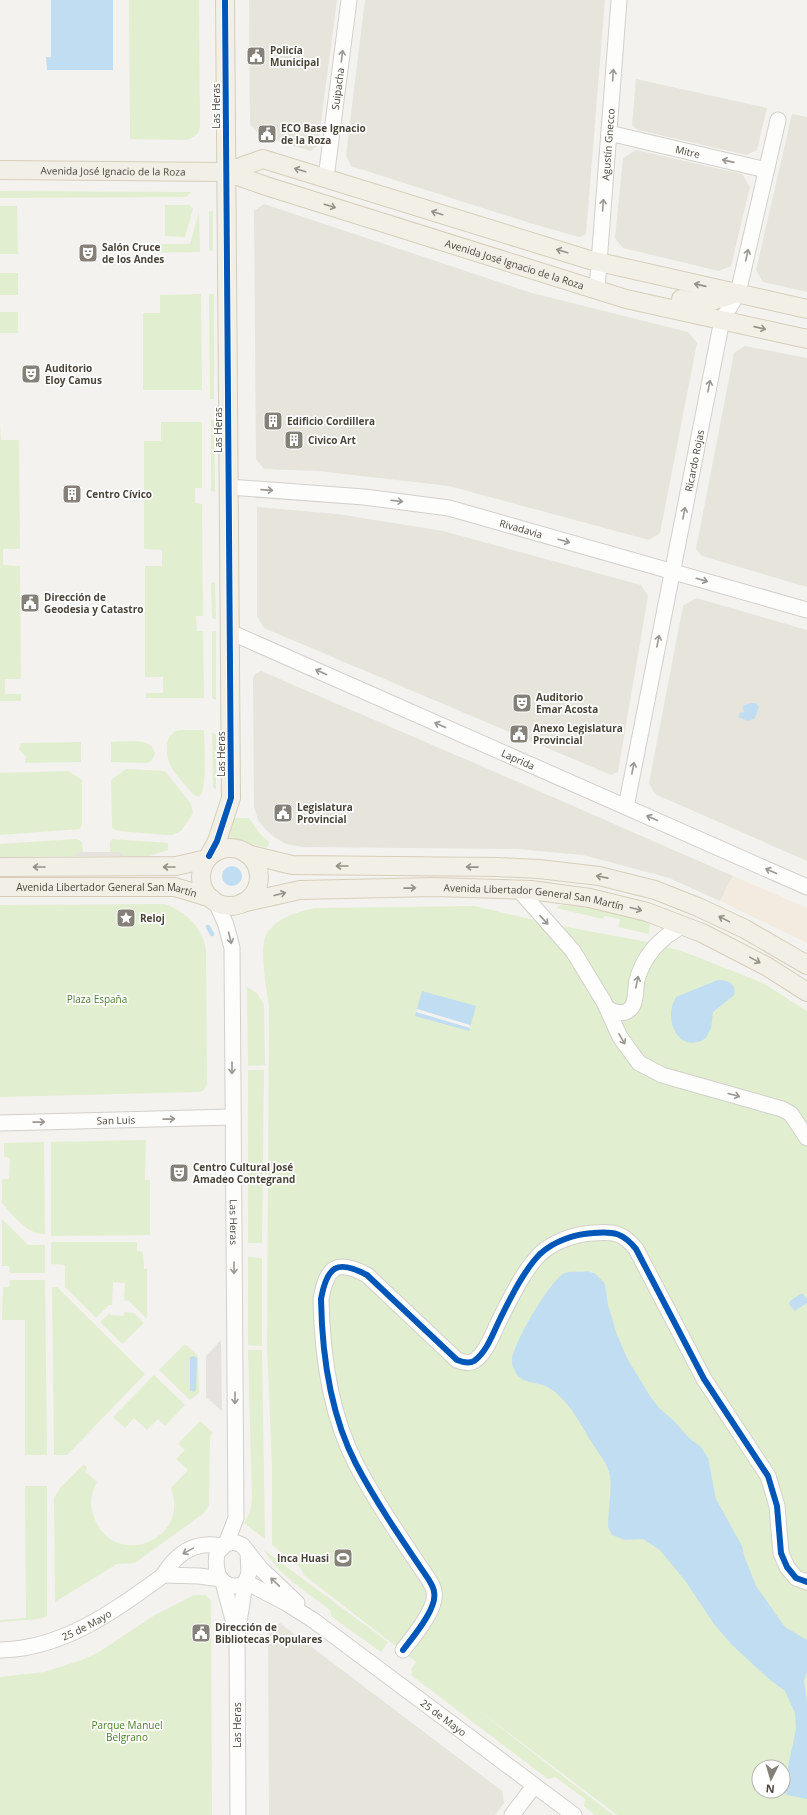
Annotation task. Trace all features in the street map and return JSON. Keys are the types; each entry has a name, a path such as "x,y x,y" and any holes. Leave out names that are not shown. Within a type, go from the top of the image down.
{"main road":[{"name":"Las Heras","path":"208,858 224,822 231,798 225,0"},
{"name":"Avenida José Ignacio de la Roza","path":"226,172 264,159 599,262 807,309"},
{"name":"Avenida José Ignacio de la Roza","path":"0,170 226,172 266,186 626,299 807,339"},
{"path":"626,299 679,299 704,303 738,293"},
{"path":"247,854 254,861 258,870 259,880 256,890 250,898 233,906 223,905 206,894 202,884 202,874 208,858 218,851 228,848 238,849 247,854 292,866 497,867 539,869 598,876 655,890 745,928 807,965"},
{"name":"Avenida Libertador General San Martín","path":"0,867 176,866 208,858"},
{"name":"Avenida Libertador General San Martín","path":"0,887 175,887 214,900"},
{"name":"Avenida Libertador General San Martín","path":"242,903 300,890 434,887 519,890 590,898 647,912 684,925 743,953 807,992"}],"street":[{"name":"Suipacha","path":"326,178 350,0"},
{"name":"Agustín Gnecco","path":"597,290 619,0"},
{"name":"Ricardo Rojas","path":"626,807 722,320 738,293 778,120"},
{"name":"Mitre","path":"609,134 766,170"},
{"name":"Rivadavia","path":"228,487 364,497 449,508 807,610"},
{"name":"Laprida","path":"230,632 807,887"},
{"path":"519,890 572,951 607,1008 620,1037 639,1063 649,1070 662,1075 782,1109 791,1114 807,1138"},
{"name":"Las Heras","path":"214,900 226,925 232,948 236,1518 224,1545"},
{"path":"607,1008 614,1012 622,1013 627,1011 632,1006 637,980 647,957 658,942 684,925"},
{"name":"San Luis","path":"0,1123 233,1117"},
{"path":"403,1650 431,1608 435,1599 435,1592 356,1464 346,1440 332,1396 326,1362 321,1299 323,1287 334,1269 344,1266 354,1268 367,1275 457,1360 473,1362 480,1356 488,1344 510,1299 526,1273 544,1251 554,1244 588,1233 603,1232 623,1236 636,1249 704,1379 768,1476 777,1506 781,1553 787,1567 796,1578 807,1582"},
{"path":"163,1575 186,1575 222,1581 238,1586 246,1582 249,1573 248,1552 238,1543 224,1545 217,1553 217,1573 222,1581"},
{"name":"25 de Mayo","path":"0,1650 31,1647 55,1641 76,1632 98,1620 163,1575 171,1563 187,1550 201,1545 224,1545"},
{"name":"25 de Mayo","path":"248,1552 261,1569 313,1620"},
{"name":"Las Heras","path":"222,1581 229,1602 237,1636"},
{"name":"Las Heras","path":"238,1815 237,1636 246,1582"},
{"name":"25 de Mayo","path":"246,1582 313,1620 574,1815"},
{"path":"512,1815 534,1786"}],"shaded area":[{"path":"249,0 337,0 318,145 311,151 260,136 250,124"},
{"path":"365,0 605,0 586,234 579,237 530,223 351,166 346,155"},
{"path":"636,79 767,108 757,150 747,155 638,130 632,125"},
{"path":"792,114 807,117 807,292 763,282 756,270"},
{"path":"636,150 742,174 750,187 731,266 719,271 623,248 615,238 623,158"},
{"path":"264,204 532,293 688,332 697,343 660,533 649,540 449,486 318,471 264,469 256,459 254,211"},
{"path":"745,346 807,358 807,587 702,556 696,549 734,353"},
{"path":"257,507 338,514 443,531 641,585 648,596 618,772 611,775 264,628 257,616"},
{"path":"696,598 807,630 807,861 655,794 649,783 683,606"},
{"path":"261,671 733,876 720,901 669,878 583,855 516,849 303,847 286,844 274,837 265,829 258,820 254,807 253,679 255,674"},
{"path":"78,852 120,852 125,856 75,856"},
{"path":"733,876 807,908 807,943 720,901"},
{"path":"221,1340 222,1411 206,1397 206,1356"},
{"path":"280,1623 502,1791 504,1803 495,1815 269,1815 268,1629"}],"green space":[{"path":"129,0 199,0 200,127 197,134 191,138 186,140 130,139"},
{"path":"0,191 191,192 186,197 0,198"},
{"path":"165,205 190,205 193,209 185,237 165,236"},
{"path":"0,206 17,206 18,254 0,254"},
{"path":"213,210 213,251 209,250 209,212"},
{"path":"199,212 200,252 142,253 142,244 190,244"},
{"path":"0,273 18,273 18,295 0,295"},
{"path":"201,294 202,390 143,390 143,313 160,313 160,295"},
{"path":"209,294 214,294 214,399 210,399"},
{"path":"0,312 18,312 18,333 0,333"},
{"path":"211,420 214,420 215,492 211,491"},
{"path":"161,422 202,422 202,488 195,488 195,503 202,504 203,616 196,616 197,631 203,631 204,698 146,698 146,693 163,693 163,677 145,677 145,566 162,566 162,550 144,549 144,441 161,441"},
{"path":"0,423 1,440 19,440 20,549 3,549 3,565 20,566 21,679 5,679 5,694 21,694 21,701 0,701"},
{"path":"211,582 215,583 216,619 212,618"},
{"path":"213,631 216,631 216,700 212,698"},
{"path":"204,730 205,776 202,792 199,797 194,795 177,776 169,762 167,746 169,737 175,731"},
{"path":"212,733 216,734 216,790 213,787"},
{"path":"81,742 81,762 25,763 26,757 19,749 21,743"},
{"path":"111,742 144,742 153,748 155,754 151,761 146,763 111,762"},
{"path":"126,769 165,771 191,804 193,813 181,831 172,835 167,835 118,831 112,828 111,780"},
{"path":"68,771 82,780 82,824 80,829 0,835 0,773"},
{"path":"232,818 249,818 259,833 269,842 269,845 266,848 243,842 224,841"},
{"path":"77,839 82,842 83,852 78,852 75,856 0,857 0,844"},
{"path":"112,839 168,843 168,850 149,856 125,856 120,852 110,852 110,842"},
{"name":"Plaza España","path":"165,904 180,911 192,921 204,941 206,949 207,1084 204,1090 199,1092 0,1097 0,905"},
{"path":"561,905 587,907 646,921 650,925 649,934 618,927 620,919 604,916 603,919 556,908"},
{"path":"474,906 556,925 648,942 682,951 763,983 807,1011 807,1815 617,1815 464,1699 613,1815 595,1815 584,1806 585,1799 555,1777 548,1779 411,1675 411,1669 416,1662 304,1575 300,1567 272,1545 272,1466 267,1347 269,1007 263,950 266,935 270,929 288,916 316,908"},
{"path":"247,987 257,993 264,1005 265,1065 248,1066"},
{"path":"248,1070 264,1070 262,1243 248,1243"},
{"path":"146,1140 145,1180 150,1180 150,1235 51,1236 51,1142"},
{"path":"44,1142 45,1234 26,1228 2,1203 2,1179 9,1179 10,1158 4,1157 4,1143"},
{"path":"2,1219 28,1245 45,1245 45,1273 10,1273 9,1266 2,1266"},
{"path":"51,1242 137,1242 137,1251 143,1252 144,1269 147,1269 147,1319 129,1301 124,1300 125,1283 113,1282 112,1305 109,1305 96,1318 65,1287 65,1265 51,1264"},
{"path":"248,1257 262,1258 262,1346 248,1345"},
{"path":"10,1280 45,1280 47,1455 25,1455 25,1320 2,1320 3,1287 9,1287"},
{"path":"52,1287 57,1287 145,1374 67,1455 54,1455"},
{"path":"124,1312 134,1313 144,1323 122,1344 100,1322 110,1313 110,1315 124,1316"},
{"path":"185,1344 198,1356 199,1393 190,1400 159,1370"},
{"path":"248,1350 262,1350 265,1539 244,1523 250,1512 252,1499"},
{"path":"154,1375 185,1405 165,1426 158,1419 147,1430 134,1418 125,1428 113,1417"},
{"path":"200,1421 213,1433 210,1436 209,1505 204,1513 135,1563 117,1564 55,1602 54,1498 61,1487 84,1464 87,1468 85,1471 97,1482 92,1495 92,1513 103,1533 116,1542 132,1545 147,1543 160,1535 170,1523 174,1507 171,1488 188,1470 176,1459 185,1450 178,1444"},
{"path":"25,1486 47,1486 47,1616 39,1619 0,1622 0,1620 26,1618"},
{"path":"264,1550 388,1642 381,1652 332,1617 330,1610 285,1575"},
{"name":"Parque Manuel Belgrano","path":"194,1595 206,1595 211,1601 212,1815 0,1815 0,1677 44,1672 82,1660 99,1652 155,1615"}],"water":[{"path":"51,0 113,0 113,70 47,70 46,57 51,57"},
{"path":"756,703 759,707 755,718 748,721 738,717 740,713 744,712 744,705"},
{"path":"228,866 236,866 242,872 242,880 236,886 228,886 222,880 222,872"},
{"path":"718,980 731,983 735,991 734,995 713,1012 711,1028 706,1038 696,1042 688,1042 681,1039 672,1024 672,1006 676,997"},
{"path":"422,991 476,1006 469,1031 415,1016"},
{"path":"587,1271 596,1274 605,1284 608,1305 617,1335 628,1360 659,1408 674,1421 689,1438 701,1447 708,1458 716,1499 742,1546 756,1586 785,1627 807,1640 807,1671 804,1681 807,1703 807,1799 791,1796 791,1759 790,1759 796,1729 795,1713 785,1691 769,1679 732,1645 714,1624 686,1582 660,1550 643,1539 625,1540 612,1535 608,1527 611,1488 608,1468 571,1409 559,1395 547,1387 519,1377 516,1373 512,1363 514,1351 541,1301 549,1289 563,1274"},
{"path":"800,1294 803,1294 807,1299 807,1303 795,1311 789,1304 790,1301"},
{"path":"194,1356 197,1358 196,1390 194,1392 190,1390 190,1357"}],"pier":[{"path":"417,1009 470,1025 470,1028 416,1012"}],"waterway":[{"path":"208,927 212,934"}],"cycle path":[{"path":"209,856 217,841 231,798 225,0"},
{"path":"403,1650 418,1631 428,1614 434,1599 434,1590 364,1479 347,1445 334,1405 329,1384 323,1341 321,1299 326,1279 330,1273 341,1267 348,1267 367,1275 457,1360 470,1362 474,1361 483,1353 508,1303 528,1268 546,1249 565,1239 593,1233 607,1232 618,1234 627,1239 636,1249 704,1379 768,1476 777,1506 781,1553 787,1567 796,1578 807,1582"}],"place":[{"name":"Policía Municipal","path":"256,56"},
{"name":"ECO Base Ignacio de la Roza","path":"267,134"},
{"name":"Salón Cruce de los Andes","path":"88,253"},
{"name":"Auditorio Eloy Camus","path":"31,374"},
{"name":"Edificio Cordillera","path":"273,421"},
{"name":"Civico Art","path":"294,440"},
{"name":"Centro Cívico","path":"72,494"},
{"name":"Dirección de Geodesia y Catastro","path":"30,603"},
{"name":"Auditorio Emar Acosta","path":"522,703"},
{"name":"Anexo Legislatura Provincial","path":"519,734"},
{"name":"Legislatura Provincial","path":"283,813"},
{"name":"Reloj","path":"126,918"},
{"name":"Centro Cultural José Amadeo Contegrand","path":"179,1173"},
{"name":"Inca Huasi","path":"343,1558"},
{"name":"Dirección de Bibliotecas Populares","path":"201,1633"}]}
